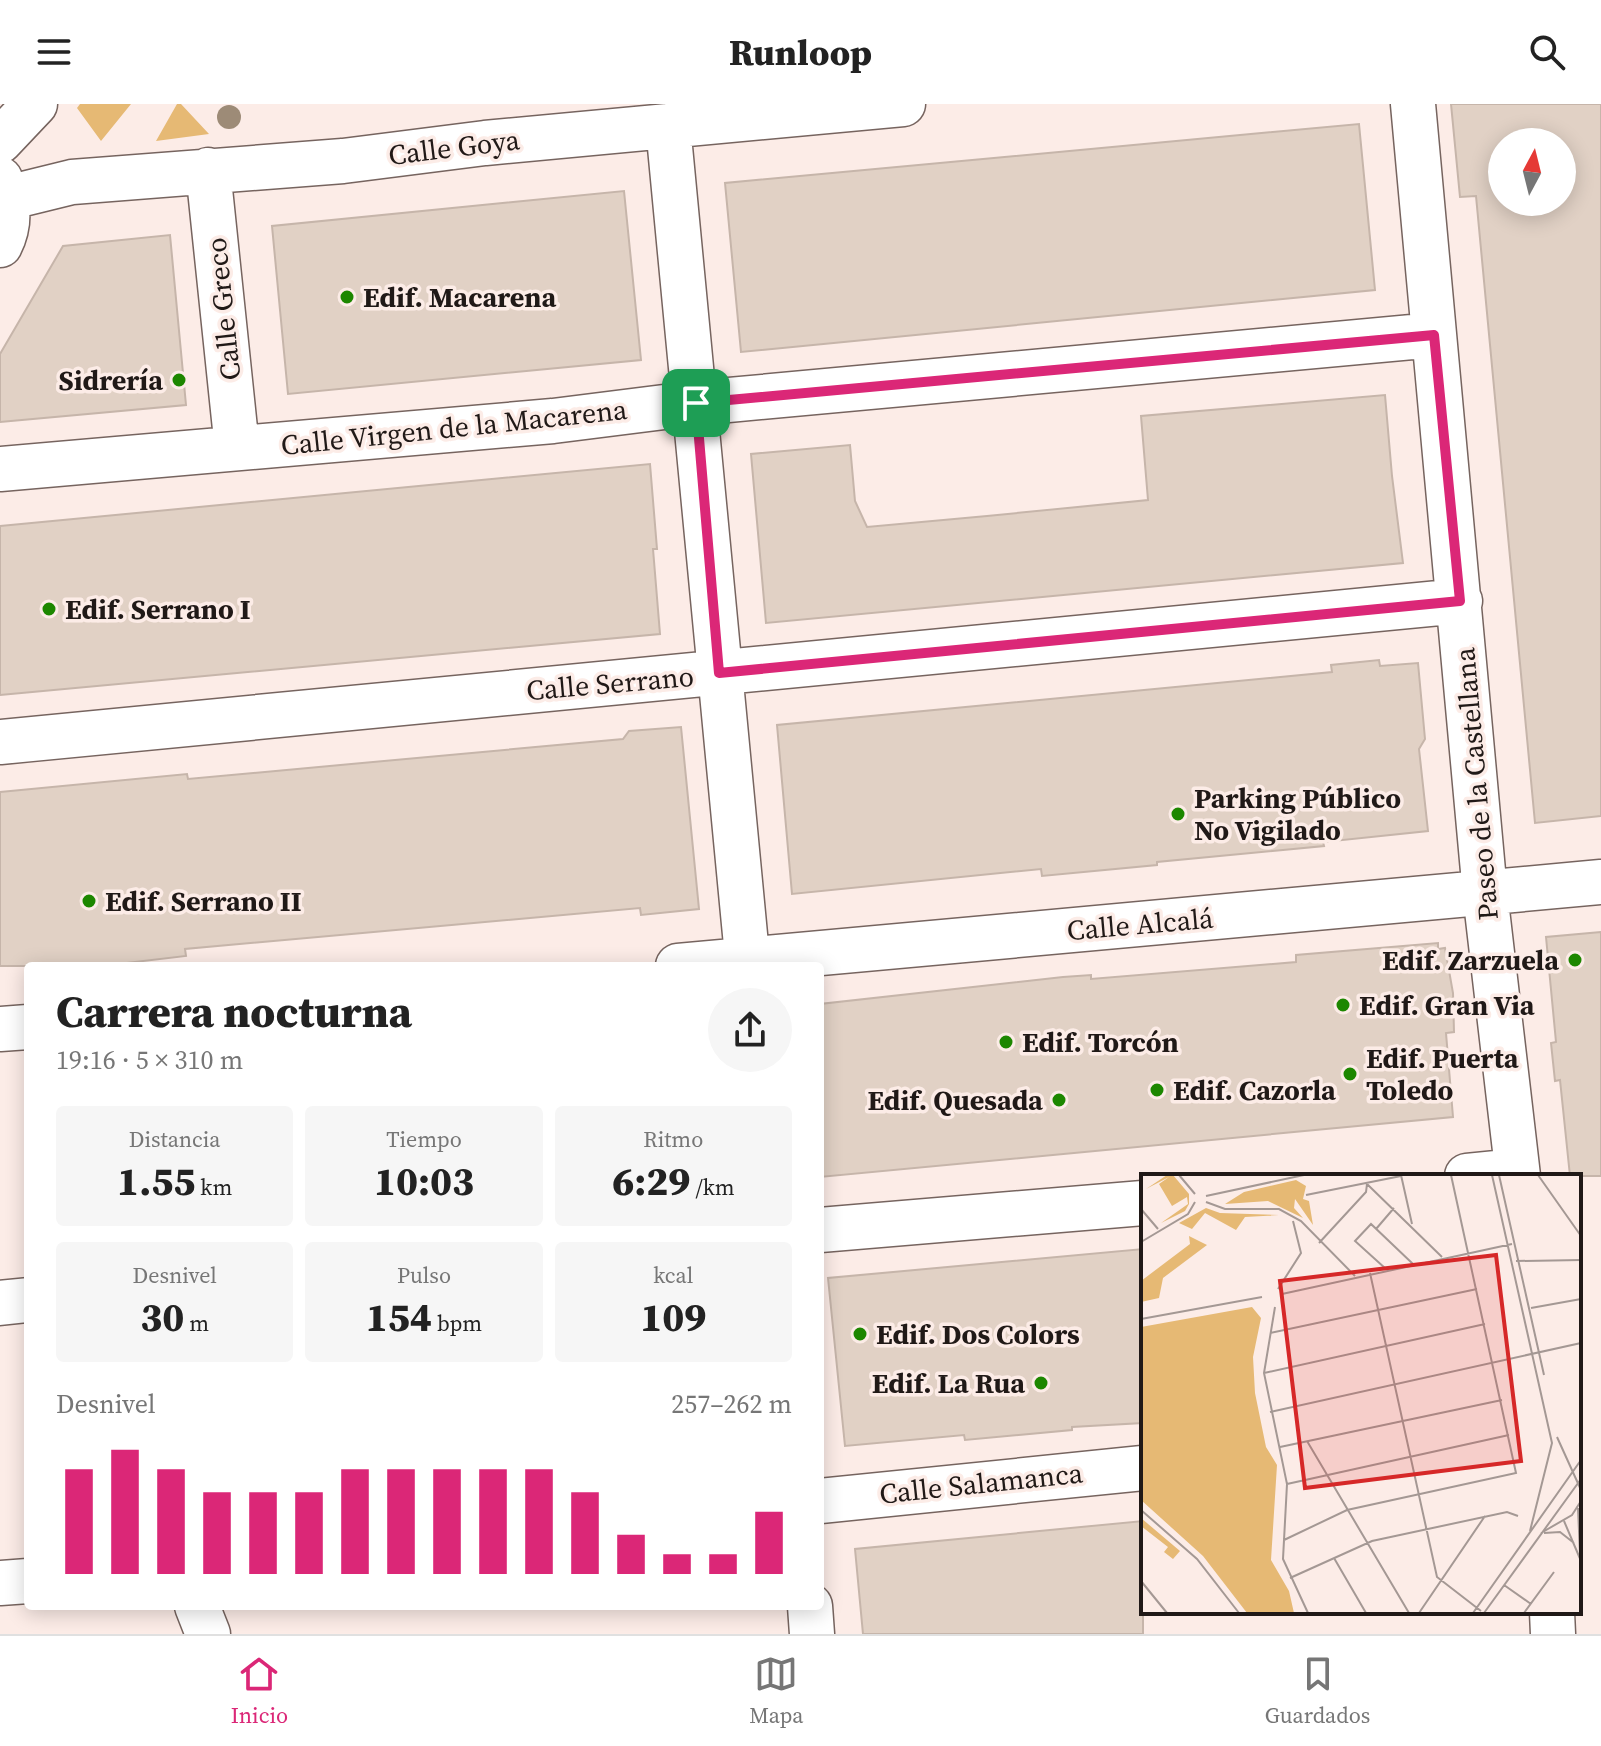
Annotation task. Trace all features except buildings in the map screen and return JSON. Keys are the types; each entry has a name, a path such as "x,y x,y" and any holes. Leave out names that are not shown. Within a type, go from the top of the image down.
{"street":[{"path":"0,141 35,104"},
{"path":"524,104 556,136"},
{"name":"Calle Goya","path":"3,188 343,161 668,126 784,109 903,104"},
{"name":"Paseo de la Castellana","path":"1413,104 1485,893 1517,1174"},
{"path":"668,126 748,962"},
{"name":"Calle Greco","path":"208,170 237,448"},
{"path":"0,245 8,218 3,188"},
{"name":"Calle Virgen de la Macarena","path":"0,469 553,421 696,403 1434,335"},
{"name":"Calle Serrano","path":"0,742 1460,601"},
{"name":"Calle Alcalá","path":"759,962 1601,882"},
{"path":"0,1029 24,1027"},
{"path":"824,1230 1141,1203"},
{"path":"0,1303 24,1300"},
{"name":"Calle Salamanca","path":"824,1501 1141,1468"},
{"path":"0,1583 24,1581"},
{"path":"199,1610 208,1634"},
{"path":"810,1610 812,1634"},
{"path":"1552,1614 1553,1634"}],"shaded area":[{"path":"80,104 131,104 101,141 77,108"},
{"path":"177,104 181,104 209,134 156,141"}],"place":[{"name":"Edif. Macarena","path":"347,297"},
{"name":"Sidrería","path":"179,380"},
{"name":"Edif. Serrano I","path":"49,609"},
{"name":"Parking Público No Vigilado","path":"1178,814"},
{"name":"Edif. Serrano II","path":"89,901"},
{"name":"Edif. Zarzuela","path":"1575,960"},
{"name":"Edif. Gran Via","path":"1343,1005"},
{"name":"Edif. Torcón","path":"1006,1042"},
{"name":"Edif. Puerta Toledo","path":"1350,1074"},
{"name":"Edif. Cazorla","path":"1157,1090"},
{"name":"Edif. Quesada","path":"1059,1100"},
{"name":"Edif. Dos Colors","path":"860,1334"},
{"name":"Edif. La Rua","path":"1041,1383"}],"route":[{"path":"1434,335 1460,601 719,673 696,403 1434,335"}]}
